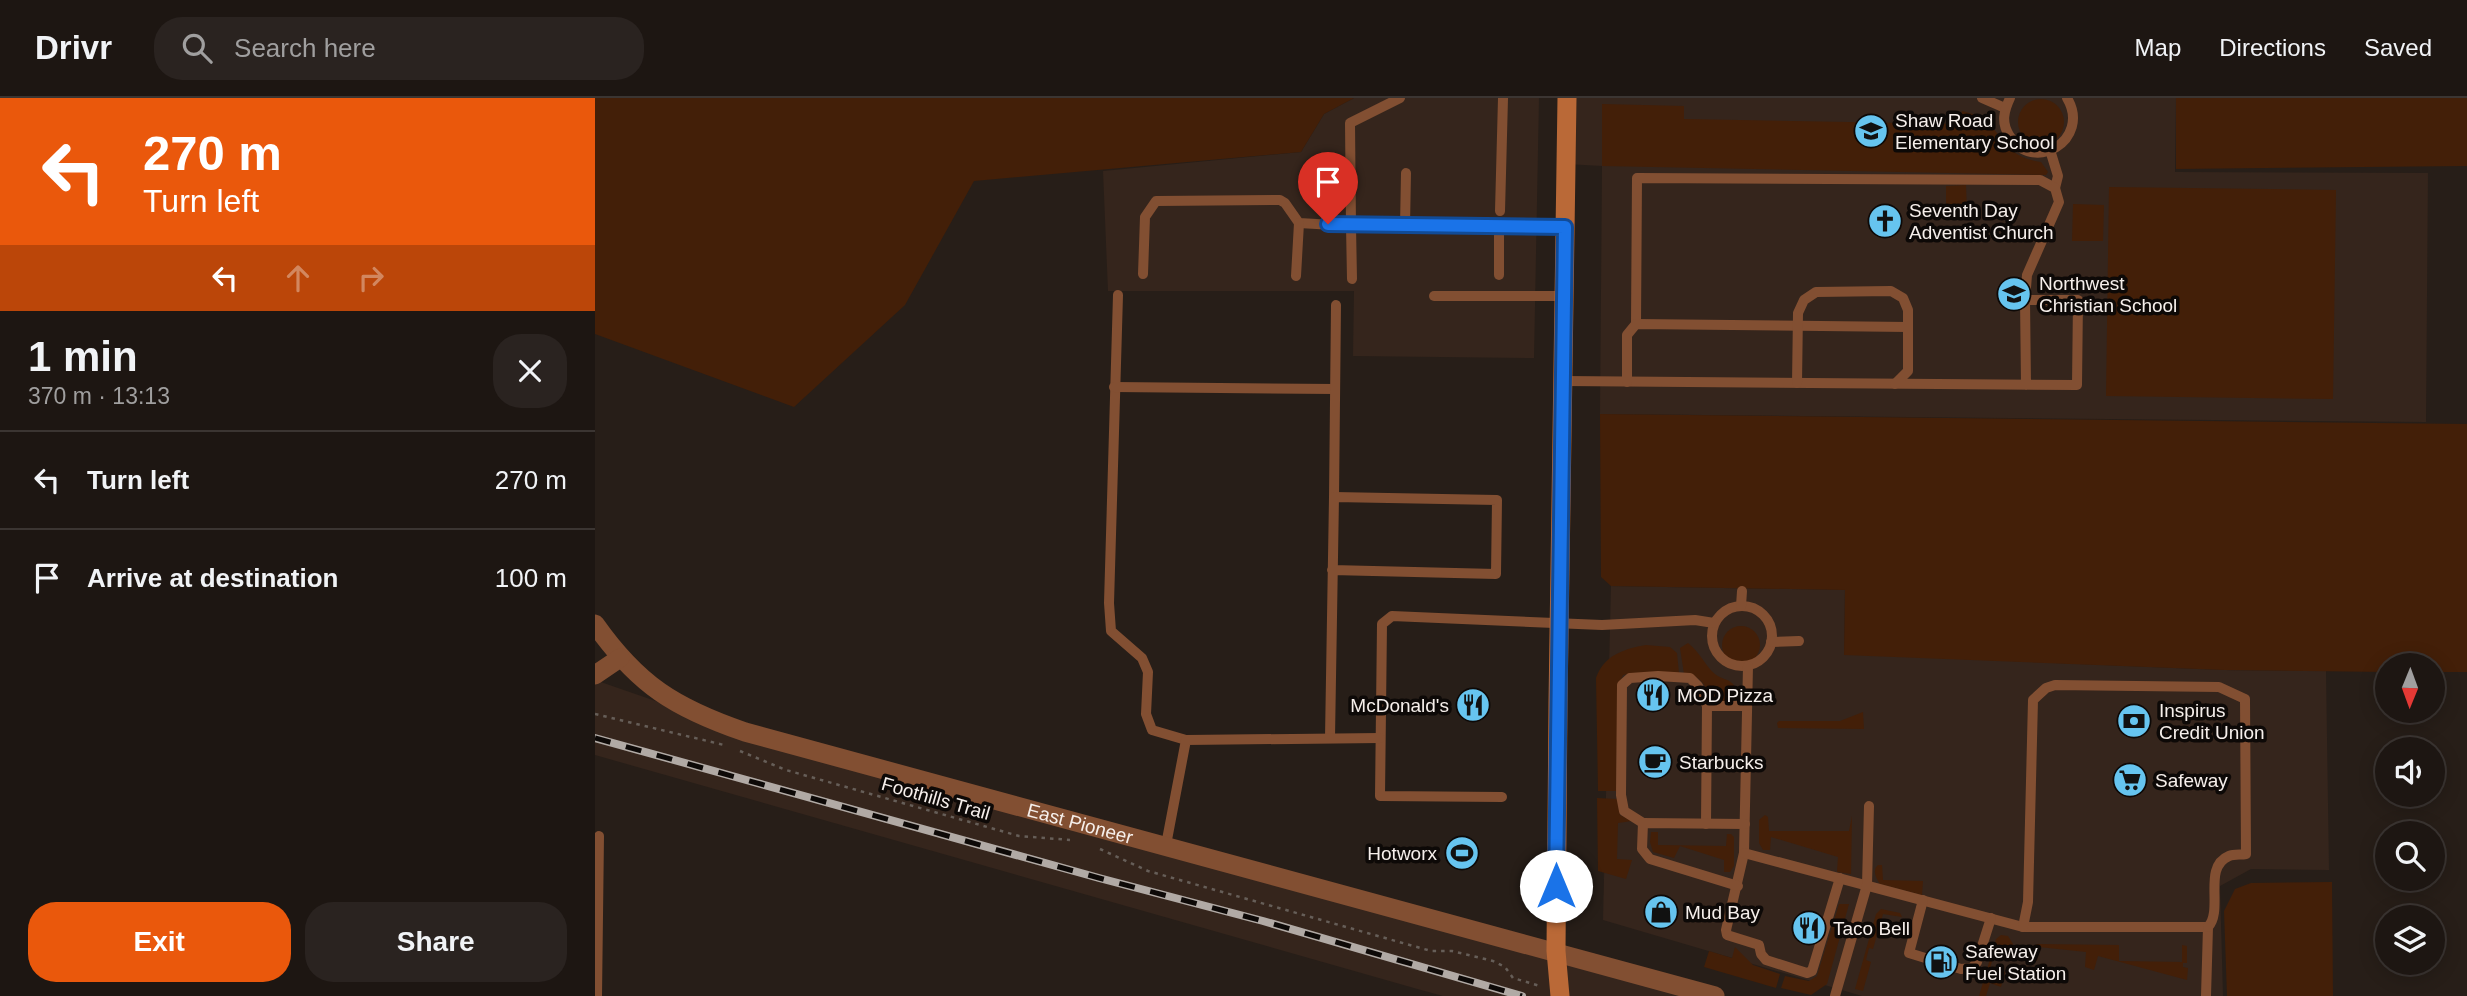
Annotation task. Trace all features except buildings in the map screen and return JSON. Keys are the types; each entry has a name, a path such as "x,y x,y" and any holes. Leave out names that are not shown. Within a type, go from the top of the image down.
{"main road":[{"path":"1560,996 1556,951 1567,98"},
{"path":"1545,996 1556,951"}],"street":[{"name":"East Pioneer","path":"595,624 619,658 635,674 669,699 720,723 1715,996"},
{"path":"595,675 619,658"}],"lane":[{"path":"1352,279 1350,123 1400,98"},
{"path":"1500,211 1503,98"},
{"path":"1982,98 2007,103 2003,120 2006,132 2013,142 2034,153 2050,150 2064,142 2070,133 2073,111 2067,98"},
{"path":"2026,385 2027,275 2059,202 2055,188 2058,176 2050,150"},
{"path":"1405,226 1406,173"},
{"path":"1627,382 1627,335 1636,324 1637,178 2040,180 2055,188"},
{"path":"1143,274 1145,216 1156,201 1280,200 1299,223 1296,276"},
{"path":"1299,223 1351,226 1565,227"},
{"path":"1499,227 1499,275"},
{"path":"1797,383 1798,313 1804,300 1815,292 1891,291 1903,299 1908,310 1908,371 1895,384"},
{"path":"1118,296 1109,603 1111,631 1142,658 1148,672 1146,714 1151,730 1186,740 1380,738"},
{"path":"1434,296 1564,296"},
{"path":"1563,381 2077,385 2078,300 2025,300"},
{"path":"1330,738 1336,305"},
{"path":"1636,324 1908,327"},
{"path":"1114,387 1335,389"},
{"path":"1332,570 1496,574 1497,513 1497,500 1333,497"},
{"path":"1741,606 1742,591"},
{"path":"1741,606 1757,610 1765,616 1770,625 1771,642 1766,655 1748,666 1729,664 1721,659 1711,642 1714,623 1727,609 1741,606"},
{"path":"1502,797 1380,796 1382,624 1392,616 1602,625 1695,620 1714,623"},
{"path":"1771,642 1798,641"},
{"path":"1748,666 1744,853 1727,935 1759,944 1761,954 1766,960 1807,973 1815,968 1840,878"},
{"path":"1706,824 1707,706 1698,686 1690,678 1630,678 1622,685 1621,789 1624,811 1643,823 1706,824 1745,824"},
{"path":"2023,927 2028,902 2033,700 2046,688 2055,685 2219,687 2245,699 2246,854 2229,856 2221,862 2216,871 2214,917 2208,927 2206,996"},
{"path":"1707,706 1747,706"},
{"path":"1166,845 1186,740"},
{"path":"1835,996 1867,885 1869,806"},
{"path":"1643,823 1642,849 1650,859 1738,886"},
{"path":"597,996 599,836"},
{"path":"1744,853 2023,927 2208,927"},
{"path":"1923,900 1909,953 1961,969 1972,968 1977,962 1991,918"}],"path":[{"path":"595,713 726,746"},
{"name":"Foothills Trail","path":"734,748 786,770 1019,836 1072,841"},
{"path":"1096,847 1148,871 1431,951 1452,951 1493,961 1505,967 1513,978 1523,981"}],"shaded area":[{"path":"595,98 1354,98 1324,114 1301,152 974,181 905,305 794,407 595,334"},
{"path":"1354,98 1539,98 1534,358 1353,356 1354,291 1108,291 1103,171 1301,152 1324,114"},
{"name":"Northwest Christian School","path":"1567,98 2176,98 2175,172 2428,173 2426,422 1600,414 1602,166 1566,164"},
{"path":"2176,98 2467,98 2467,166 2176,169"},
{"path":"2041,99 2057,106 2064,122 2057,138 2041,145 2025,138 2018,122 2025,106"},
{"path":"1602,104 1684,106 1684,119 1959,124 1962,111 1987,122 2011,149 2028,159 2041,162 2048,172 2046,175 1602,166"},
{"path":"1966,185 1967,213 1946,213 1946,186"},
{"path":"2109,187 2336,190 2333,399 2106,396"},
{"path":"2073,204 2104,205 2103,241 2072,241"},
{"path":"1600,414 2467,424 2467,672 2445,672 2445,653 2375,653 2375,672 2224,670 1844,655 1845,590 1611,586 1601,577"},
{"path":"1611,586 1845,590 1844,654 2224,670 2326,671 2329,870 2251,869 2220,886 2223,996 1862,996 1603,920"},
{"path":"1741,626 1755,631 1760,645 1755,659 1741,664 1727,659 1722,645 1727,631"},
{"path":"1688,643 1715,674 1733,684 1737,691 1735,698 1726,701 1714,699 1701,681 1684,674 1680,648"},
{"path":"1646,645 1670,647 1677,653 1679,673 1623,675 1618,686 1616,791 1598,791 1596,678 1604,664 1616,654"},
{"path":"595,680 745,732 1715,996 1443,996 1421,990 595,755"},
{"path":"1863,712 1864,729 1778,728 1777,723 1840,721"},
{"path":"1597,798 1617,799 1620,815 1632,821 1618,823 1617,859 1632,860 1626,879 1598,871"},
{"path":"1765,815 1768,817 1769,831 1849,831 1852,816 1851,874 1837,872 1838,857 1771,837 1770,850 1763,850 1759,843 1759,820"},
{"path":"1651,832 1658,832 1658,845 1726,846 1727,834 1731,834 1734,837 1734,866 1730,872 1724,872 1724,860 1680,846 1674,858 1653,852"},
{"path":"1878,865 1882,865 1883,880 1923,881 1922,895 1880,884 1875,872"},
{"path":"2332,882 2333,996 2227,996 2224,911 2235,889 2251,883"},
{"path":"1839,904 1849,904 1827,984 1811,995 1781,988 1785,976 1809,981 1817,976"},
{"path":"1881,909 1900,913 1902,917 1883,914 1873,949 1869,948 1866,960 1871,962 1863,991 1855,989 1876,914"},
{"path":"2001,935 2008,936 2013,944 2011,949 1997,945 1990,968 2005,972 2001,987 1990,983 1986,996 1979,996 1996,939"},
{"path":"2119,945 2119,961 2182,962 2182,945 2187,946 2187,963 2183,963 2183,967 2188,968 2187,980 2098,956 2094,970 2085,967 2086,952 2039,947 2037,961 2032,961 2030,955 2033,946"},
{"path":"1735,947 1753,965 1780,974 1776,988 1704,967 1709,951 1732,958"}],"railway":[{"path":"595,738 1263,921 1522,996"}],"place":[{"name":"Shaw Road Elementary School","path":"1871,131"},
{"name":"Seventh Day Adventist Church","path":"1885,221"},
{"name":"Northwest Christian School","path":"2014,294"},
{"name":"MOD Pizza","path":"1653,695"},
{"name":"McDonald's","path":"1473,705"},
{"name":"Inspirus Credit Union","path":"2134,721"},
{"name":"Starbucks","path":"1655,762"},
{"name":"Safeway","path":"2130,780"},
{"name":"Hotworx","path":"1462,853"},
{"name":"Mud Bay","path":"1661,912"},
{"name":"Taco Bell","path":"1809,928"},
{"name":"Safeway Fuel Station","path":"1941,962"}],"route":[{"path":"1328,224 1565,227 1556,886"}]}
